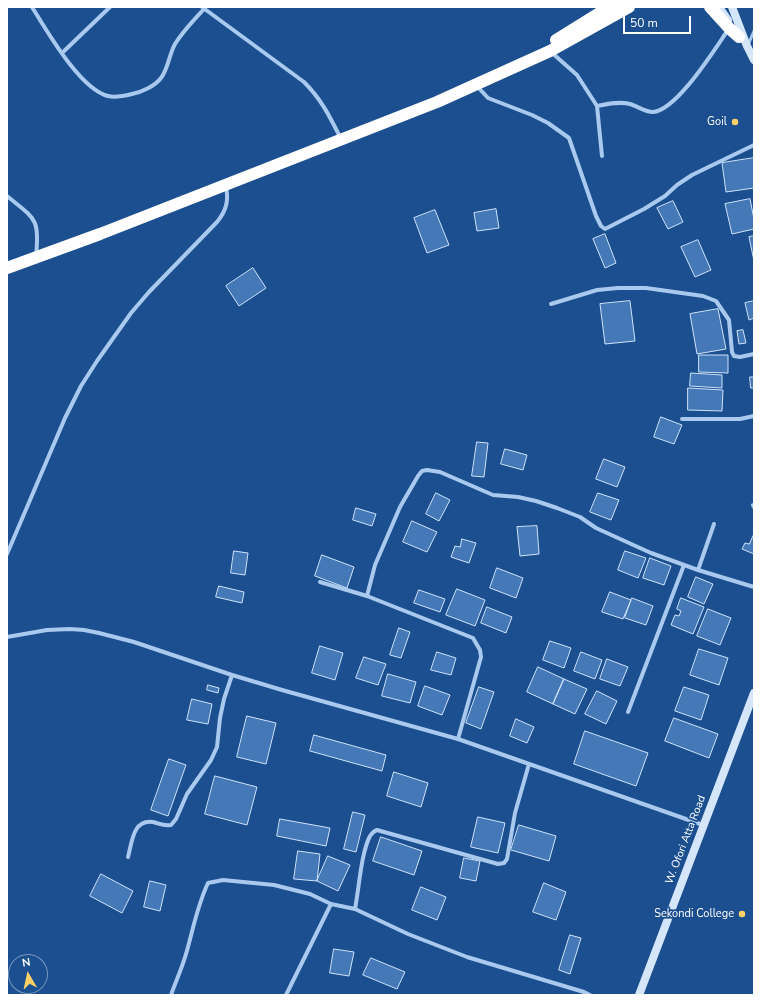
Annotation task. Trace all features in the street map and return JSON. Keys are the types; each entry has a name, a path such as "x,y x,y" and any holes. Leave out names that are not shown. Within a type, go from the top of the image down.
{"highway":[{"path":"502,73 609,7"},
{"path":"7,268 36,256 100,234 341,140 476,85 550,52 629,7"},
{"path":"710,7 734,33"}],"main road":[{"path":"719,7 734,33 747,46"},
{"path":"732,7 754,60"},
{"name":"W. Ofori Atta Road","path":"639,995 754,693"}],"street":[{"path":"32,7 75,72 103,94 114,97 134,94 144,90 161,78 174,46 203,8 304,82 325,107 341,140"},
{"path":"62,53 110,7"},
{"path":"597,106 628,103 649,111 662,110 687,88 734,33"},
{"path":"550,52 577,75 597,106 602,156"},
{"path":"476,85 488,98 532,115 548,123 569,138 596,216 604,229 644,209 665,196 677,185 692,175 754,145"},
{"path":"7,554 65,418 81,386 101,355 144,297 222,216 228,200 225,184"},
{"path":"7,196 34,219 38,229 36,256"},
{"path":"551,304 597,290 618,288 646,288 703,296 716,301 729,320 732,352 734,356 754,354"},
{"path":"682,419 740,420 754,416"},
{"path":"367,596 375,565 400,507 418,476 422,471 427,470 440,472 493,495 518,497 557,508 580,517 596,528 651,553 698,570 754,587"},
{"path":"698,570 714,524"},
{"path":"628,712 684,565"},
{"path":"320,582 367,596 473,638 480,650 481,657 458,739"},
{"path":"7,637 47,630 84,630 134,642 282,690 458,739 704,825"},
{"path":"128,857 135,830 139,824 145,821 163,826 172,825 186,794 211,760 217,747 222,706 232,675"},
{"path":"355,909 366,849 370,836 377,830 498,864 504,863 507,859 515,813 529,764"},
{"path":"171,995 186,955 202,896 208,883 223,880 274,885 310,894 331,904 355,909 408,934 467,957 590,995"},
{"path":"286,995 331,904"}],"lane":[{"path":"747,46 754,31"}],"building":[{"path":"754,158 754,188 726,192 722,163"},
{"path":"750,199 754,219 754,229 732,234 725,204"},
{"path":"673,201 683,222 668,229 657,208"},
{"path":"496,209 499,228 477,231 474,213"},
{"path":"435,210 449,245 427,253 414,218"},
{"path":"605,234 616,263 605,268 593,239"},
{"path":"754,236 754,261 749,237"},
{"path":"698,240 711,270 695,277 681,247"},
{"path":"253,268 266,288 239,306 226,286"},
{"path":"630,301 635,341 605,344 600,304"},
{"path":"754,301 754,318 749,320 745,303"},
{"path":"718,309 726,349 697,354 690,314"},
{"path":"743,330 746,343 739,344 737,331"},
{"path":"699,355 728,355 728,373 699,372"},
{"path":"691,373 722,375 722,388 690,386"},
{"path":"750,377 754,377 754,388 751,388"},
{"path":"688,388 723,390 722,411 688,410"},
{"path":"661,417 682,425 674,444 654,437"},
{"path":"477,442 488,443 484,477 472,476"},
{"path":"505,449 527,455 523,470 501,464"},
{"path":"604,459 625,467 617,487 596,479"},
{"path":"436,493 450,500 439,521 426,514"},
{"path":"598,493 619,500 611,520 590,512"},
{"path":"356,508 376,514 372,526 353,520"},
{"path":"412,521 437,532 427,552 403,542"},
{"path":"537,526 539,554 520,556 517,527"},
{"path":"754,534 754,554 742,549 745,543 749,544"},
{"path":"462,539 476,543 469,563 451,557 455,546 460,547"},
{"path":"234,551 248,553 245,575 231,573"},
{"path":"625,551 646,558 638,578 618,570"},
{"path":"322,555 354,567 347,588 315,576"},
{"path":"650,558 671,566 664,585 643,578"},
{"path":"497,568 523,578 516,598 490,588"},
{"path":"696,577 713,584 704,604 688,597"},
{"path":"219,586 244,592 242,603 216,597"},
{"path":"457,589 485,600 475,626 446,615"},
{"path":"419,590 445,599 440,612 414,603"},
{"path":"610,592 631,600 623,619 602,612"},
{"path":"632,598 653,606 646,625 625,618"},
{"path":"681,598 704,607 693,634 671,625 675,615 679,616 681,611 677,609"},
{"path":"487,607 512,617 506,633 481,623"},
{"path":"708,609 731,618 720,645 697,636"},
{"path":"399,628 410,632 401,658 390,655"},
{"path":"550,641 571,648 564,668 543,660"},
{"path":"320,646 343,653 335,680 312,673"},
{"path":"699,649 728,658 719,685 690,675"},
{"path":"437,652 456,658 451,675 431,670"},
{"path":"581,652 602,660 595,679 574,671"},
{"path":"364,657 386,664 378,685 356,678"},
{"path":"607,659 628,667 620,686 600,679"},
{"path":"538,667 564,679 553,704 527,692"},
{"path":"388,674 416,682 410,703 382,696"},
{"path":"564,679 587,689 575,714 553,704"},
{"path":"208,685 219,688 218,693 207,690"},
{"path":"425,686 450,695 442,715 418,706"},
{"path":"479,687 494,692 481,729 466,723"},
{"path":"684,687 709,695 701,720 675,711"},
{"path":"597,691 617,701 606,724 585,714"},
{"path":"192,699 212,704 208,724 187,720"},
{"path":"247,716 276,723 266,764 237,757"},
{"path":"674,718 718,734 709,758 665,741"},
{"path":"516,719 534,727 527,743 510,736"},
{"path":"585,731 648,753 636,786 574,764"},
{"path":"314,735 386,755 382,771 310,751"},
{"path":"169,759 186,765 168,816 151,810"},
{"path":"394,772 428,783 421,807 387,796"},
{"path":"215,776 257,787 247,825 205,814"},
{"path":"353,812 365,815 356,852 344,849"},
{"path":"478,817 505,823 498,853 471,847"},
{"path":"280,819 330,828 326,846 277,836"},
{"path":"519,825 556,836 549,861 511,850"},
{"path":"381,837 422,851 414,875 373,861"},
{"path":"298,851 320,854 317,881 294,879"},
{"path":"328,856 350,865 338,891 317,881"},
{"path":"464,858 480,861 476,881 460,878"},
{"path":"101,874 133,891 122,913 90,896"},
{"path":"150,881 166,885 160,911 144,907"},
{"path":"544,883 566,892 556,920 533,912"},
{"path":"421,887 446,897 437,920 412,910"},
{"path":"570,935 581,938 570,974 559,970"},
{"path":"334,949 354,952 349,976 330,973"},
{"path":"371,958 405,972 397,989 363,975"}],"place":[{"name":"Goil","path":"735,122"},
{"name":"Sekondi College","path":"742,914"}]}
